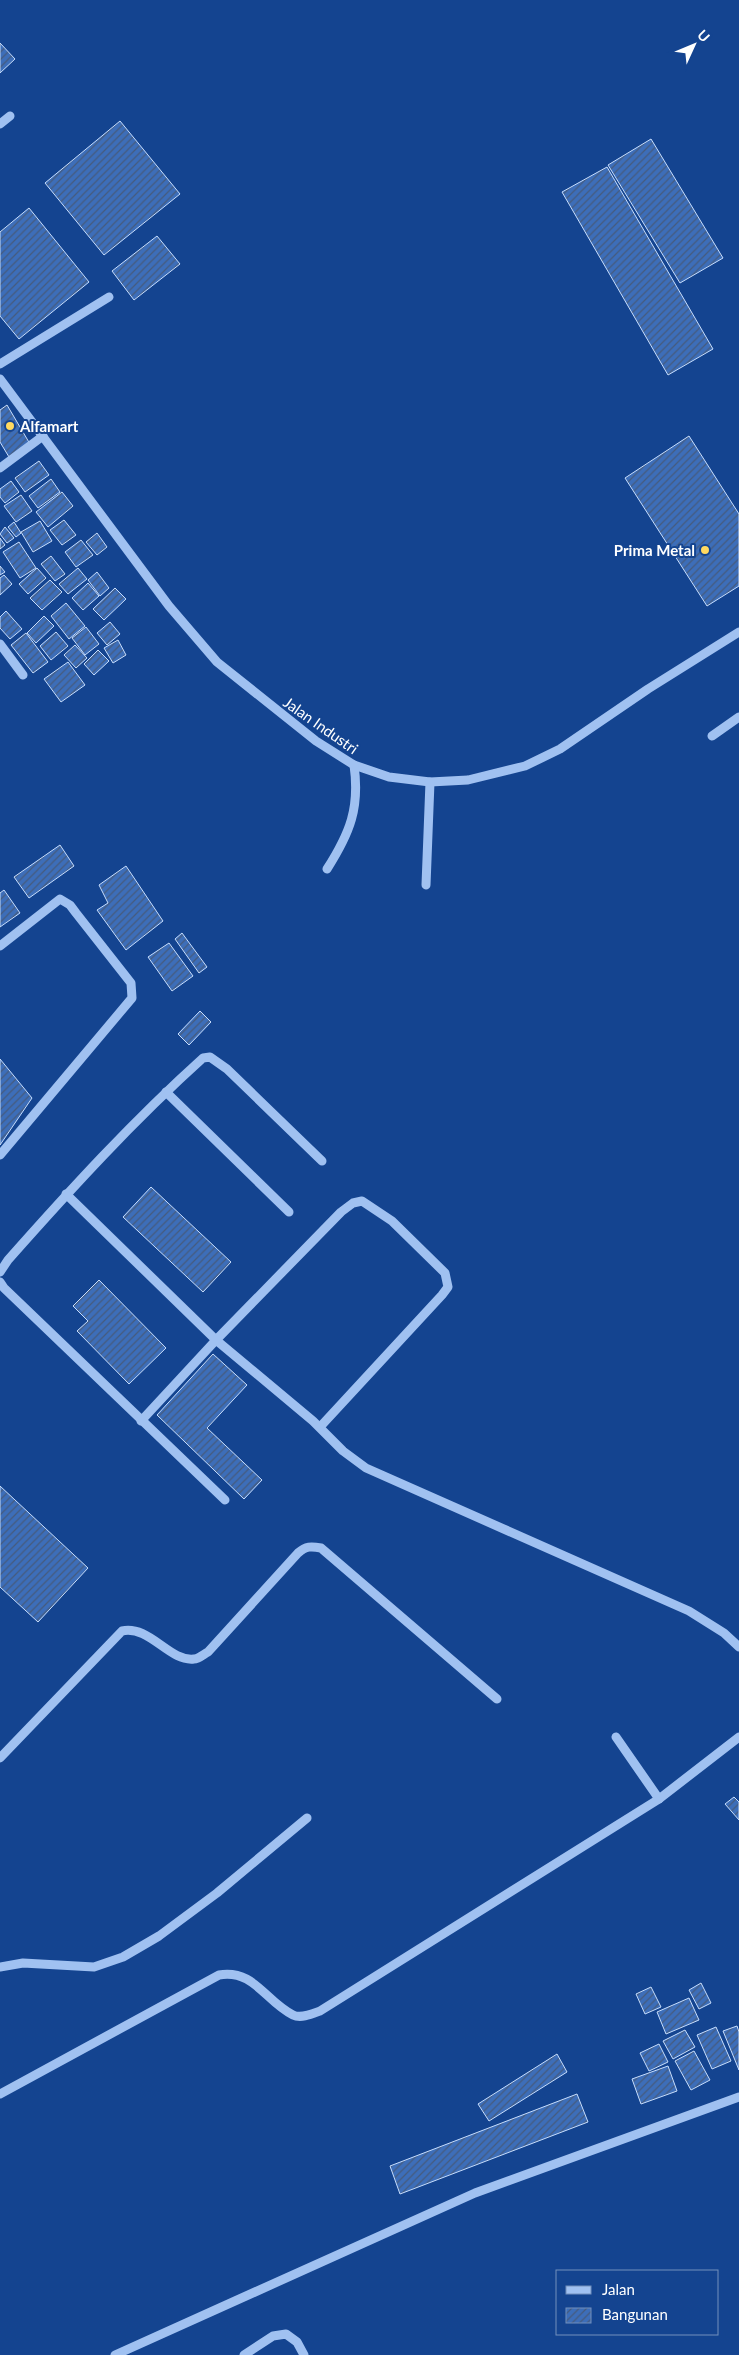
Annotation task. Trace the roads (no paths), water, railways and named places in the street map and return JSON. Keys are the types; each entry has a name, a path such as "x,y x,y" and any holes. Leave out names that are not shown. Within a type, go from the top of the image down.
{"street":[{"path":"0,124 10,116"},
{"path":"0,364 109,297"},
{"name":"Jalan Industri","path":"0,380 169,606 217,662 316,741 354,765 389,777 430,782 468,780 509,771 538,760 567,744 648,689 739,632"},
{"path":"0,468 43,436"},
{"path":"0,644 23,675"},
{"path":"712,736 739,717"},
{"path":"327,869 350,827 357,789 354,765"},
{"path":"426,885 430,782"},
{"path":"0,946 60,900 70,905 131,983 133,990 132,998 0,1155"},
{"path":"0,1272 8,1260 66,1194 166,1092 203,1058 210,1057 228,1069 322,1161"},
{"path":"166,1092 288,1212"},
{"path":"66,1194 216,1340 320,1427 342,1451 366,1468 688,1611 724,1633 739,1647"},
{"path":"141,1421 216,1340 341,1212 353,1204 362,1201 392,1221 445,1273 448,1287 320,1427"},
{"path":"0,1282 141,1421 225,1500"},
{"path":"0,1758 122,1631 132,1629 143,1633 184,1658 196,1659 208,1652 298,1552 311,1546 322,1548 497,1699"},
{"path":"616,1737 659,1799"},
{"path":"0,2094 219,1976 232,1973 246,1978 294,2016 306,2016 320,2011 659,1799 739,1737"},
{"path":"0,1967 23,1963 94,1967 124,1957 159,1936 217,1893 307,1818"},
{"path":"115,2355 475,2193 739,2097"},
{"path":"244,2355 272,2336 286,2334 297,2342 304,2355"}],"place":[{"name":"Alfamart","path":"10,426"},
{"name":"Prima Metal","path":"705,550"}]}
